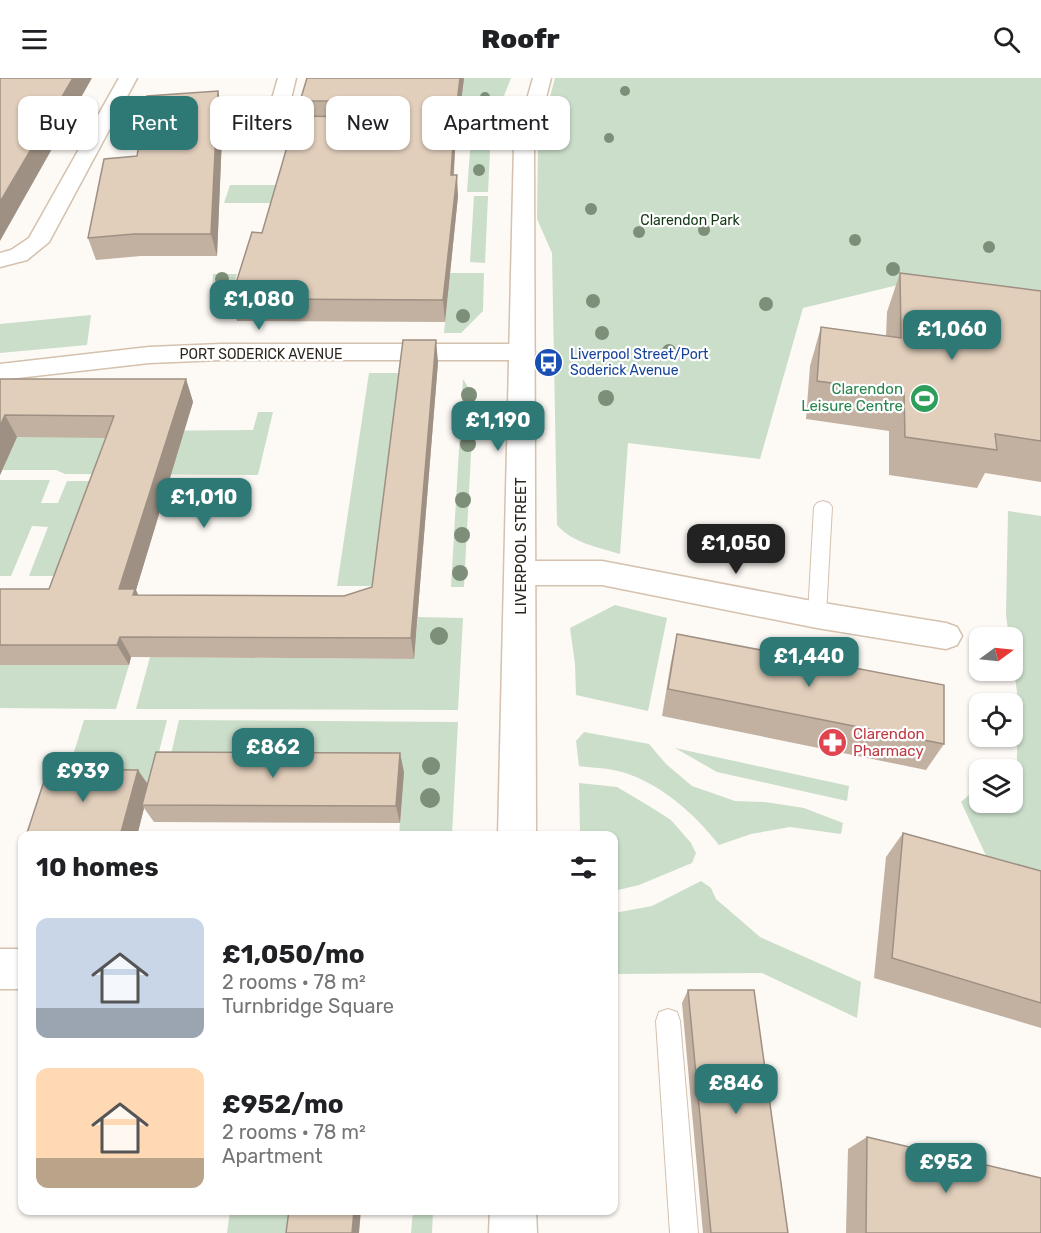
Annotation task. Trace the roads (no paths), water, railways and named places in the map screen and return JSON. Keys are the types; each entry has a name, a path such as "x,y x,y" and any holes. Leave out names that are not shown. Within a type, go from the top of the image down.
{"street":[{"path":"0,261 19,255 38,242 128,78"},
{"path":"287,78 273,130 326,130"},
{"name":"LIVERPOOL STREET","path":"517,831 524,145 542,78"},
{"name":"PORT SODERICK AVENUE","path":"0,372 149,355 221,352 522,352"},
{"path":"521,573 602,573 817,615 946,636"},
{"path":"0,969 18,969"},
{"path":"513,1215 513,1233"}],"lane":[{"path":"817,615 823,507"},
{"path":"668,1021 684,1233"}],"place":[{"name":"Liverpool Street/Port Soderick Avenue","path":"549,362"},
{"name":"Clarendon Leisure Centre","path":"924,398"},
{"name":"Clarendon Pharmacy","path":"832,743"}],"park label":[{"name":"Clarendon Park","path":"690,220"}]}
